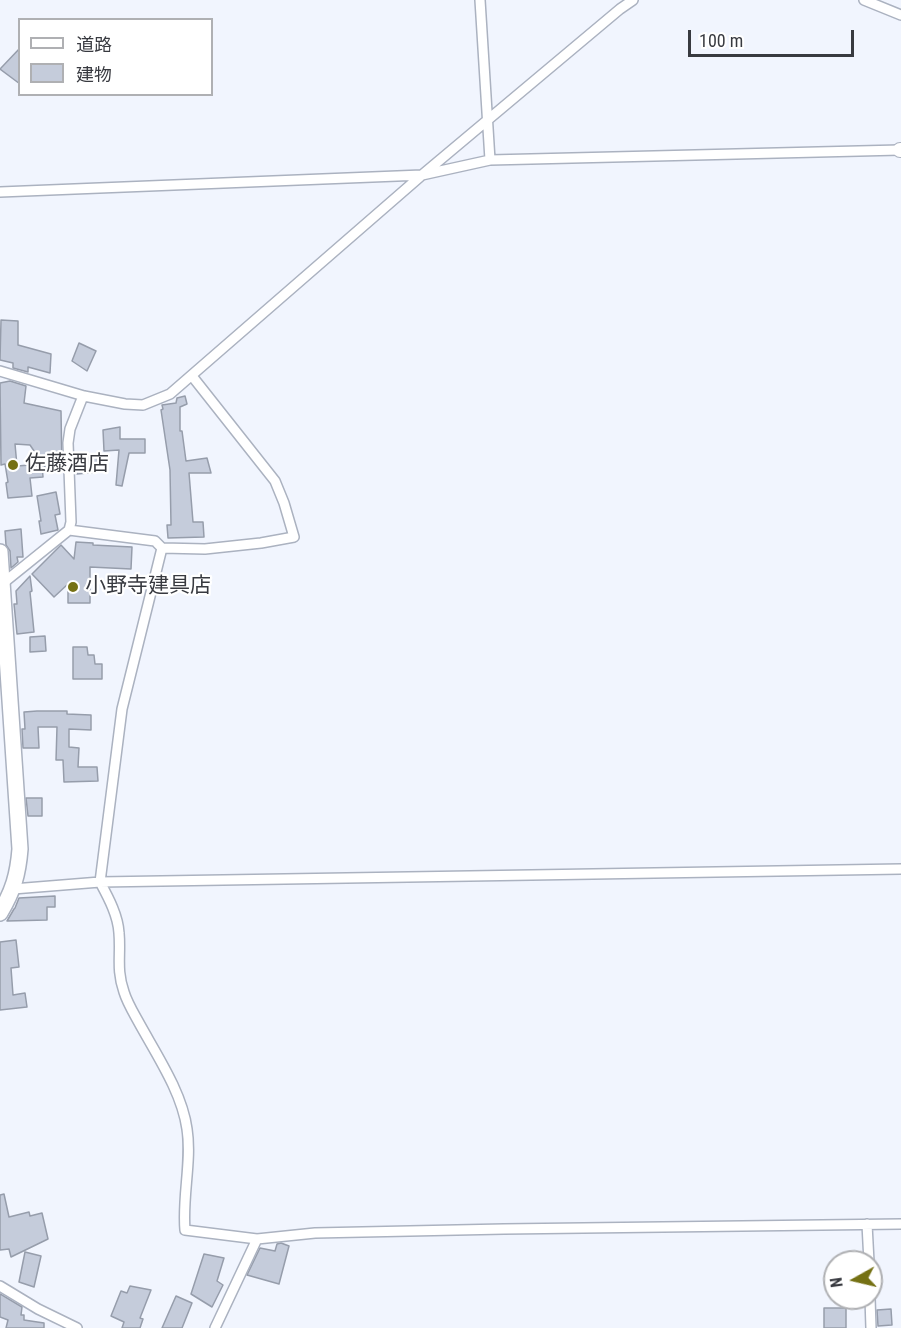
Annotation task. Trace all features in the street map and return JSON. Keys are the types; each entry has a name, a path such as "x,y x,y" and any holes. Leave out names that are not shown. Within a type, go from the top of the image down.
{"main road":[{"path":"0,552 20,835 19,864 13,889 0,913"}],"street":[{"path":"480,0 490,160"},
{"path":"0,371 104,401 143,405 170,394 488,118 633,0"},
{"path":"864,0 901,15"},
{"path":"0,192 422,175 490,160 901,150"},
{"path":"69,530 154,542 162,548 205,549 294,537 275,481 192,376"},
{"path":"2,589 69,530 71,522 68,443 70,429 83,396"},
{"path":"162,548 122,709 100,882 116,917 119,933 119,976 124,995 173,1085 187,1129 185,1230 257,1239 339,1232 901,1224"},
{"path":"13,889 100,882 901,869"},
{"path":"867,1224 868,1250"},
{"path":"215,1328 257,1239"},
{"path":"0,1286 38,1309 77,1328"},
{"path":"870,1310 871,1328"}],"building":[{"path":"18,50 18,82 0,69"},
{"path":"1,320 18,321 18,345 51,354 50,373 28,367 28,372 13,368 13,363 0,360"},
{"path":"79,343 96,351 87,371 72,361"},
{"path":"10,381 26,386 24,403 61,411 62,468 47,470 30,445 15,444 17,466 42,464 43,477 30,478 32,496 8,498 5,464 1,465 0,383"},
{"path":"185,396 187,404 180,407 180,431 182,431 186,461 207,458 211,473 189,473 193,522 203,522 204,537 168,538 167,525 171,525 170,470 161,410 162,405 176,403 177,398"},
{"path":"120,427 120,439 145,439 145,453 129,453 122,486 116,485 119,450 104,451 103,430"},
{"path":"75,456 97,456 98,472 77,474"},
{"path":"56,492 60,514 55,515 58,530 41,534 37,496"},
{"path":"21,529 23,557 17,557 18,562 11,568 5,531"},
{"path":"76,542 132,547 131,569 90,567 90,603 68,603 68,584 54,597 32,574 61,545 74,559"},
{"path":"30,576 34,632 17,634 14,604 17,604 16,591"},
{"path":"45,636 46,651 30,652 30,637"},
{"path":"73,647 87,647 88,655 94,655 95,664 102,664 102,679 73,679"},
{"path":"67,711 67,714 91,715 91,730 69,729 69,747 79,748 78,767 97,767 98,781 64,782 63,760 56,760 57,727 38,727 39,748 23,748 24,712"},
{"path":"26,798 42,798 42,816 28,816"},
{"path":"55,896 55,907 47,907 47,920 7,921 19,898"},
{"path":"16,940 19,967 11,968 13,995 25,993 27,1007 0,1010 0,942"},
{"path":"4,1194 9,1217 29,1212 30,1216 42,1213 48,1239 11,1257 9,1249 0,1250 0,1195"},
{"path":"277,1244 289,1246 279,1284 247,1275 260,1248 275,1251"},
{"path":"25,1252 41,1256 34,1287 19,1282"},
{"path":"204,1254 224,1258 217,1281 223,1285 212,1307 191,1294"},
{"path":"130,1286 151,1290 140,1318 143,1319 140,1328 122,1328 124,1322 111,1316 121,1291 127,1293"},
{"path":"0,1294 22,1307 21,1315 24,1315 24,1320 44,1323 44,1328 6,1328 8,1320 0,1317"},
{"path":"176,1296 192,1303 182,1328 162,1328"},
{"path":"891,1309 892,1325 878,1326 877,1310"},
{"path":"824,1310 846,1310 846,1328 824,1328"}],"place":[{"name":"佐藤酒店","path":"13,465"},
{"name":"小野寺建具店","path":"73,587"}]}
